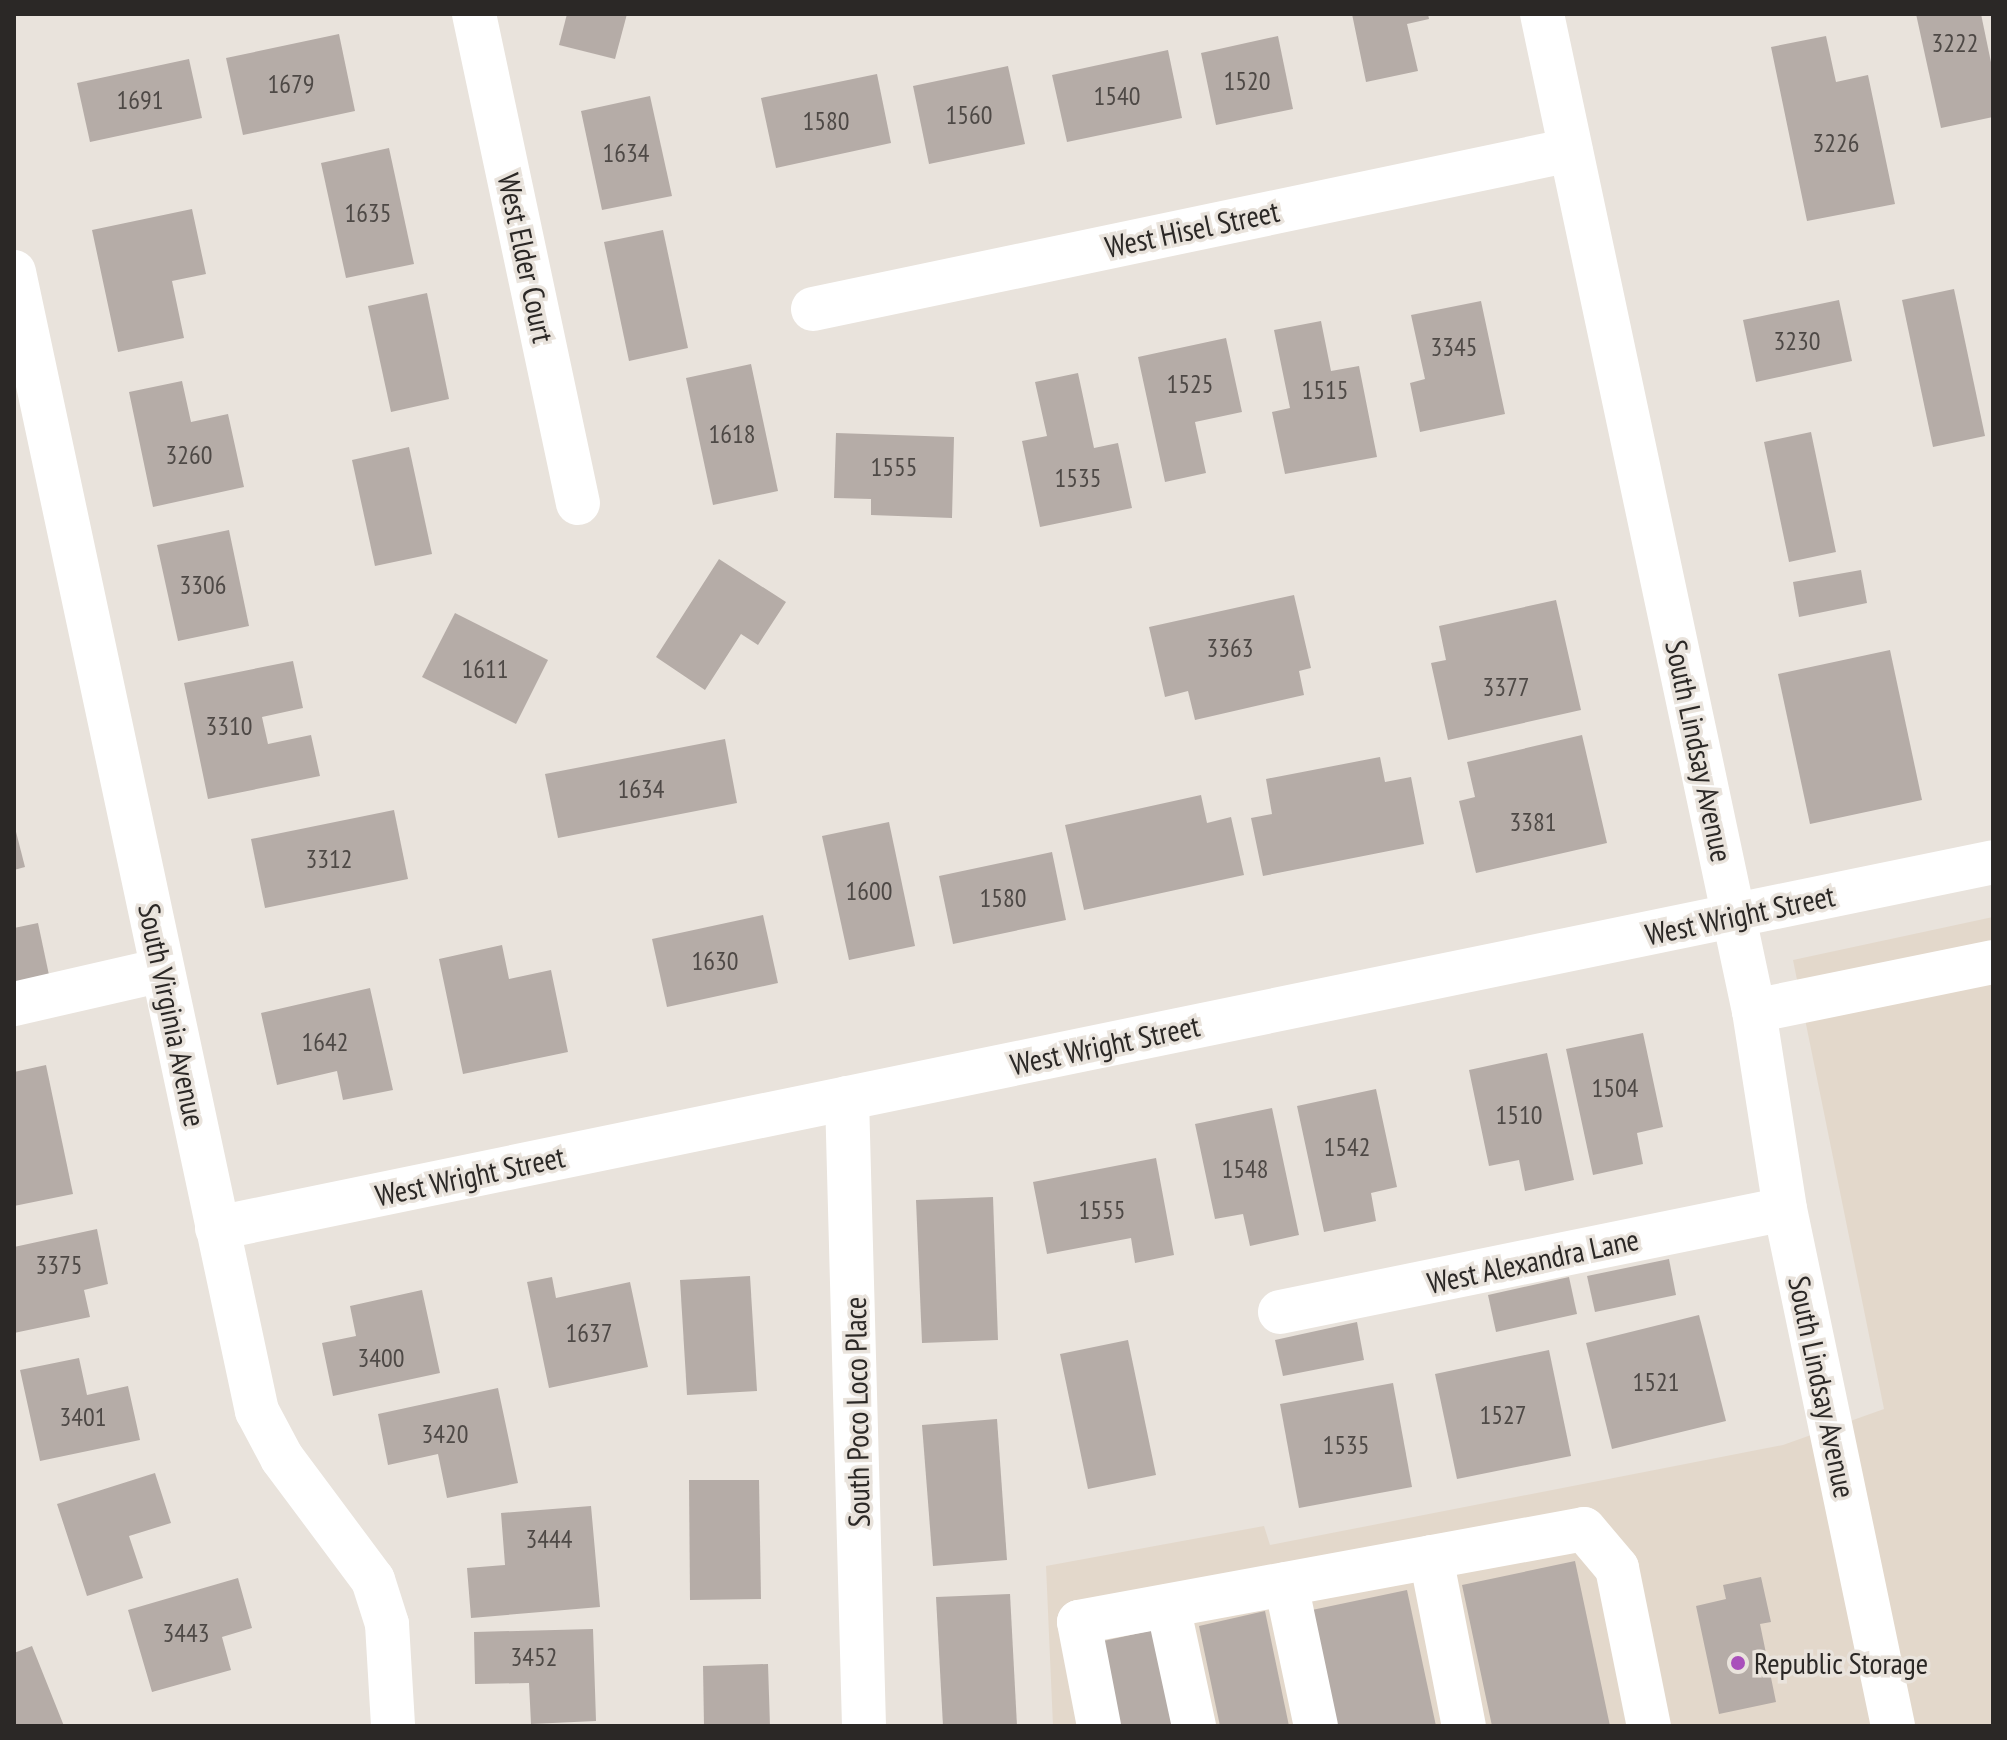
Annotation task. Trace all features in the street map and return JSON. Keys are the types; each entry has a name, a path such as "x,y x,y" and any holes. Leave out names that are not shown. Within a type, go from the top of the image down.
{"street":[{"name":"West Elder Court","path":"474,14 578,503"},
{"name":"South Lindsay Avenue","path":"1542,14 1754,1011 1785,1209 1893,1726"},
{"name":"West Hisel Street","path":"813,309 1571,150"},
{"name":"South Virginia Avenue","path":"14,272 257,1411 282,1458 373,1580 387,1624 393,1726"},
{"name":"West Wright Street","path":"217,1228 1993,862"},
{"path":"1754,1011 1993,962"},
{"path":"14,1004 162,970"},
{"name":"South Poco Loco Place","path":"847,1098 864,1726"},
{"name":"West Alexandra Lane","path":"1280,1312 1785,1209"},
{"path":"1099,1726 1079,1622 1584,1529 1617,1568 1649,1726"},
{"path":"1431,1557 1464,1726"},
{"path":"1286,1584 1316,1726"},
{"path":"1168,1606 1194,1726"}],"shaded area":[{"path":"1993,917 1993,1726 1053,1726 1046,1566 1264,1526 1270,1545 1783,1445 1884,1409 1793,960"}],"building":[{"path":"567,14 627,14 615,59 559,45"},
{"path":"1352,14 1428,14 1429,19 1407,24 1418,71 1366,82"},
{"path":"1916,14 1981,14 1993,72 1993,117 1941,128"},
{"path":"339,34 355,111 243,135 226,58"},
{"path":"1278,36 1293,109 1216,125 1201,53"},
{"path":"1826,36 1836,82 1868,75 1895,204 1807,221 1771,47"},
{"path":"1168,50 1182,118 1067,142 1052,75"},
{"path":"189,59 202,118 90,142 77,83"},
{"path":"1008,66 1025,144 929,164 913,86"},
{"path":"877,74 891,143 776,168 761,98"},
{"path":"650,96 672,196 602,210 581,111"},
{"path":"389,148 414,264 346,278 321,163"},
{"path":"192,209 206,274 172,281 184,338 118,352 92,230"},
{"path":"663,230 688,348 629,361 604,242"},
{"path":"1954,289 1985,436 1933,447 1902,300"},
{"path":"427,293 449,399 391,412 368,306"},
{"path":"1839,300 1852,361 1756,382 1743,320"},
{"path":"1481,301 1505,414 1420,432 1410,383 1425,379 1411,315"},
{"path":"1321,321 1331,371 1359,366 1377,457 1285,474 1272,412 1290,408 1274,330"},
{"path":"1226,338 1242,412 1195,422 1206,473 1165,482 1138,357"},
{"path":"751,364 778,491 713,505 686,378"},
{"path":"1078,373 1094,448 1118,443 1132,508 1040,527 1022,441 1047,436 1035,382"},
{"path":"182,381 191,422 228,414 244,487 153,507 129,392"},
{"path":"1811,432 1836,552 1789,562 1764,442"},
{"path":"836,433 954,437 952,518 871,515 871,499 834,498"},
{"path":"409,447 432,554 375,566 352,460"},
{"path":"229,530 249,626 178,641 157,545"},
{"path":"719,559 786,602 758,645 741,634 705,690 656,657"},
{"path":"1861,570 1867,603 1799,617 1793,582"},
{"path":"1294,595 1311,668 1299,671 1304,695 1195,720 1188,691 1165,697 1149,627"},
{"path":"1556,600 1581,710 1448,740 1431,663 1446,660 1439,626"},
{"path":"455,613 548,660 516,724 422,677"},
{"path":"1890,650 1922,800 1810,824 1778,674"},
{"path":"293,661 303,708 262,717 268,744 311,735 320,776 208,799 184,683"},
{"path":"1582,735 1607,843 1476,873 1459,801 1475,797 1467,762"},
{"path":"725,739 737,803 558,838 545,774"},
{"path":"1380,757 1385,782 1411,777 1424,844 1263,876 1251,818 1272,814 1266,779"},
{"path":"1201,795 1207,823 1231,817 1244,875 1084,910 1065,825"},
{"path":"394,810 408,879 265,908 251,839"},
{"path":"889,822 915,946 849,960 822,836"},
{"path":"14,824 25,867 14,870"},
{"path":"1052,852 1066,920 953,944 939,876"},
{"path":"763,915 778,983 667,1007 652,939"},
{"path":"38,923 49,975 14,983 14,928"},
{"path":"502,945 509,979 551,970 568,1052 463,1074 439,959"},
{"path":"370,988 393,1090 343,1100 337,1071 277,1085 261,1013"},
{"path":"1643,1033 1663,1127 1637,1133 1643,1164 1593,1175 1566,1049"},
{"path":"1547,1053 1574,1180 1525,1191 1519,1160 1489,1166 1469,1070"},
{"path":"46,1065 73,1194 14,1206 14,1072"},
{"path":"1376,1089 1397,1187 1371,1193 1376,1221 1324,1232 1297,1106"},
{"path":"1272,1108 1299,1235 1250,1246 1243,1214 1215,1219 1195,1124"},
{"path":"1156,1158 1174,1255 1135,1263 1131,1238 1047,1254 1033,1182"},
{"path":"993,1197 998,1340 922,1343 916,1200"},
{"path":"97,1229 108,1284 84,1290 90,1317 14,1333 14,1247"},
{"path":"1669,1259 1676,1295 1595,1312 1587,1276"},
{"path":"750,1276 757,1391 687,1395 680,1280"},
{"path":"552,1277 556,1298 630,1282 648,1367 549,1388 527,1282"},
{"path":"1569,1277 1577,1314 1496,1332 1488,1295"},
{"path":"422,1290 440,1373 333,1396 322,1343 356,1336 350,1306"},
{"path":"1699,1315 1726,1421 1612,1449 1586,1343"},
{"path":"1357,1322 1364,1360 1283,1376 1275,1340"},
{"path":"1128,1340 1156,1475 1088,1489 1060,1354"},
{"path":"1549,1350 1571,1456 1457,1479 1435,1374"},
{"path":"79,1358 87,1395 128,1386 140,1440 40,1461 20,1370"},
{"path":"1393,1383 1412,1487 1299,1508 1280,1404"},
{"path":"498,1388 518,1483 447,1498 438,1454 388,1465 378,1414"},
{"path":"997,1419 1007,1560 933,1566 922,1425"},
{"path":"155,1473 171,1523 129,1536 143,1578 87,1596 57,1504"},
{"path":"689,1480 759,1480 761,1599 690,1600"},
{"path":"591,1506 600,1607 471,1618 467,1568 505,1565 501,1513"},
{"path":"1575,1561 1610,1726 1492,1726 1462,1585"},
{"name":"Republic Storage","path":"1761,1577 1771,1622 1760,1624 1776,1702 1719,1714 1696,1606 1726,1599 1723,1585"},
{"path":"238,1578 252,1628 222,1637 231,1670 152,1692 128,1610"},
{"path":"1407,1590 1436,1726 1337,1726 1312,1610"},
{"path":"1010,1594 1017,1726 943,1726 936,1597"},
{"path":"1265,1611 1289,1726 1220,1726 1199,1626"},
{"path":"593,1629 596,1721 531,1724 529,1683 475,1684 474,1632"},
{"path":"1158,1629 1179,1726 1117,1726 1099,1642"},
{"path":"32,1646 64,1726 14,1726 14,1653"},
{"path":"768,1664 770,1726 704,1726 703,1666"}],"place":[{"name":"Republic Storage","path":"1738,1663"}]}
